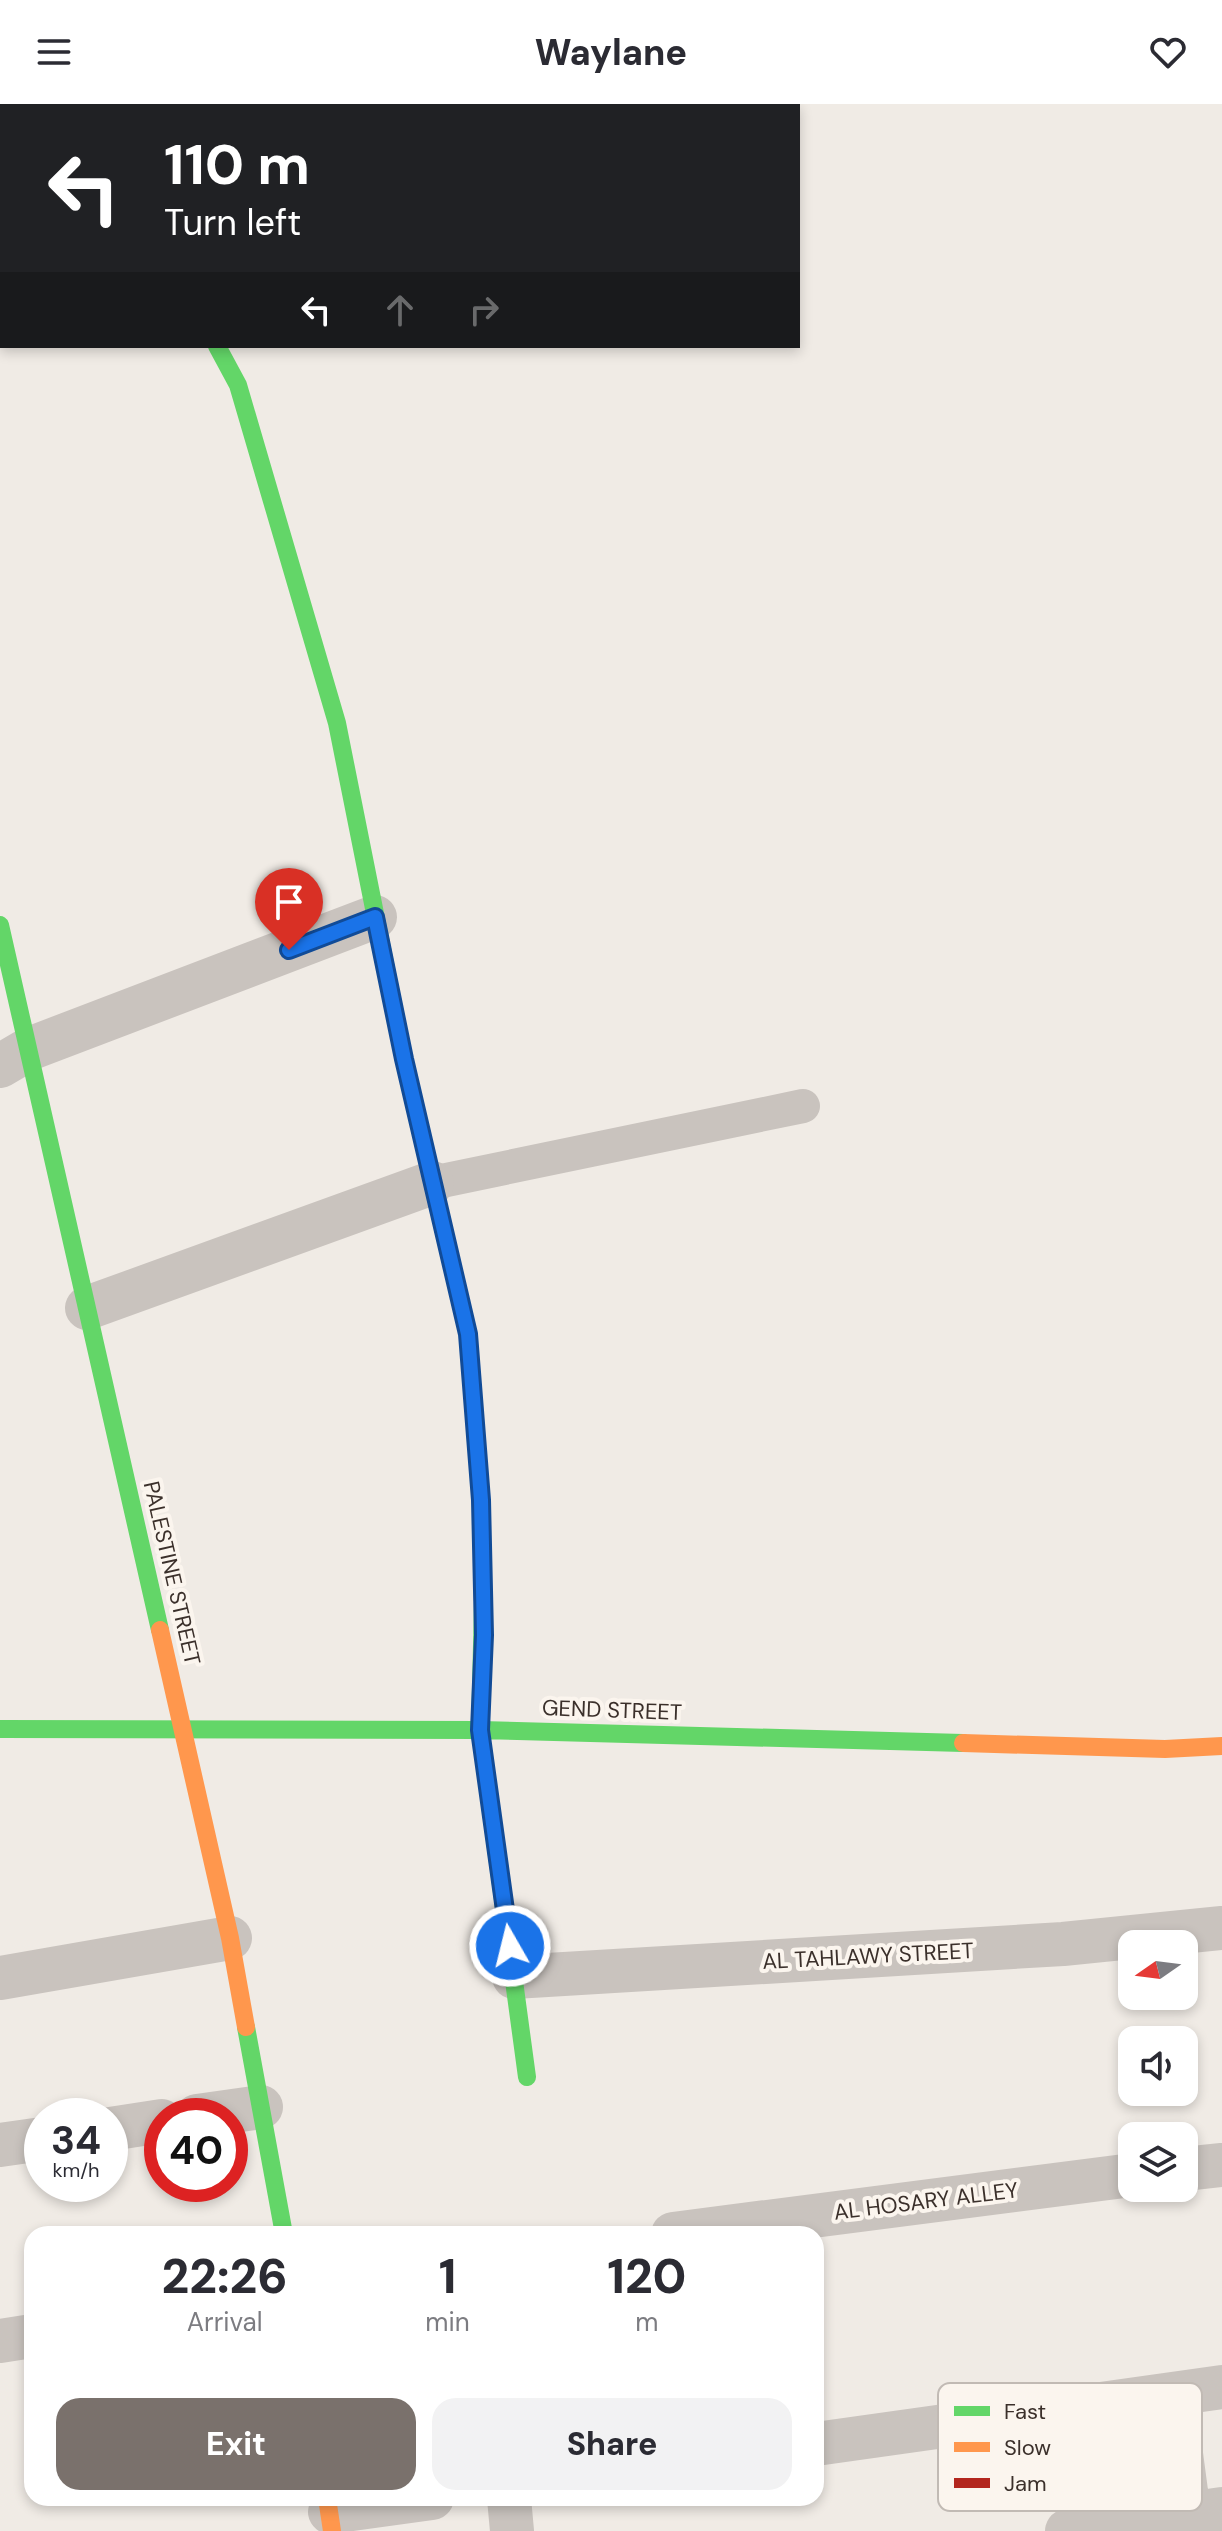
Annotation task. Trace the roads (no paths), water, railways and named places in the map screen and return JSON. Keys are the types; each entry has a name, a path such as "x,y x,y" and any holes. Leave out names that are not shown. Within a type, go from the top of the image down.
{"street":[{"path":"218,348 238,385 337,723 404,1059 468,1334 481,1500 484,1635 480,1730 527,2077"},
{"path":"15,1058 375,917"},
{"name":"PALESTINE STREET","path":"0,925 15,1058 87,1308 230,1938 283,2226"},
{"path":"87,1308 432,1183"},
{"name":"GEND STREET","path":"0,1729 480,1730 1165,1749 1222,1746"},
{"name":"AL TAHLAWY STREET","path":"514,1977 1063,1944 1222,1928"},
{"path":"0,1978 230,1938"},
{"path":"248,2109 261,2107"},
{"path":"0,2145 24,2142"},
{"path":"1198,2168 1222,2165"},
{"name":"AL HOSARY ALLEY","path":"735,2226 1118,2177"},
{"path":"0,2341 24,2337"},
{"path":"1202,2390 1222,2387"},
{"path":"824,2443 938,2427"},
{"path":"330,2514 381,2506"},
{"path":"510,2506 512,2531"},
{"path":"1067,2531 1205,2512"}],"lane":[{"path":"432,1183 803,1106"}]}
